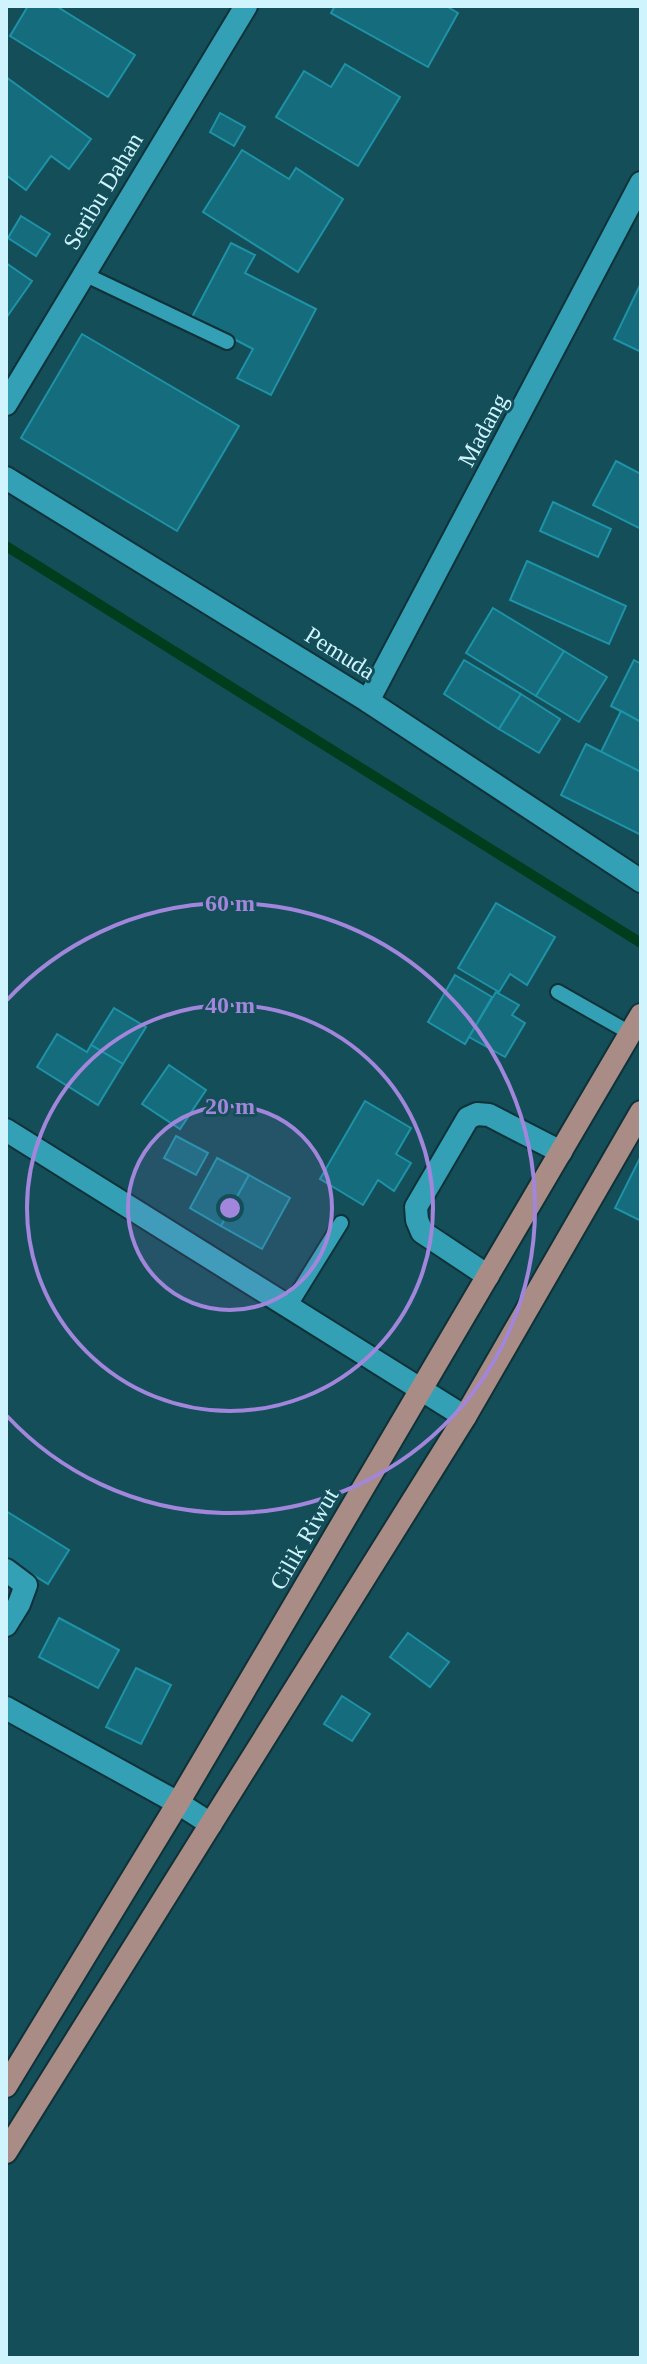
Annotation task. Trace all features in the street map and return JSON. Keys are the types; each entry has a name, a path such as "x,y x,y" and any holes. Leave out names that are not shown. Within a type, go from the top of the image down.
{"main road":[{"name":"Cilik Riwut","path":"6,2086 178,1803 636,1024"},
{"path":"6,2152 12,2129 211,1824 465,1417 641,1112"}],"street":[{"name":"Seribu Dahan","path":"6,404 246,6"},
{"name":"Madang","path":"368,701 641,183"},
{"name":"Pemuda","path":"6,478 368,701 641,881"},
{"path":"488,1276 422,1232 417,1220 416,1207 468,1118 477,1114 489,1115 561,1152"},
{"path":"6,1130 465,1417"},
{"path":"6,1570 26,1585 6,1625"},
{"path":"6,1708 211,1824"}],"lane":[{"path":"84,274 227,342"},
{"path":"558,992 636,1024"},
{"path":"289,1307 341,1223"}],"building":[{"path":"28,6 56,6 135,55 108,97 10,36"},
{"path":"335,6 446,6 458,13 428,67 331,13"},
{"path":"345,64 400,97 358,166 276,117 304,71 331,87"},
{"path":"6,77 91,139 69,169 51,156 26,190 6,175"},
{"path":"220,113 245,127 234,146 210,132"},
{"path":"242,150 289,179 296,168 343,199 298,272 203,212"},
{"path":"21,216 50,234 36,256 8,238"},
{"path":"231,243 255,255 245,273 316,309 271,395 237,378 253,349 192,317"},
{"path":"6,263 32,281 6,318"},
{"path":"641,283 641,352 614,339"},
{"path":"82,334 239,426 177,531 21,438"},
{"path":"616,461 641,474 641,529 593,505"},
{"path":"553,502 611,529 598,557 540,531"},
{"path":"527,561 626,606 609,644 510,600"},
{"path":"493,608 564,651 536,696 466,653"},
{"path":"564,651 607,677 579,722 536,696"},
{"path":"464,660 521,694 499,729 444,694"},
{"path":"634,660 641,664 641,722 611,706"},
{"path":"521,694 560,719 539,753 499,729"},
{"path":"621,711 641,722 641,772 601,752"},
{"path":"586,744 641,772 641,835 561,795"},
{"path":"496,903 555,937 527,985 510,974 499,992 458,968"},
{"path":"455,975 492,997 465,1044 428,1022"},
{"path":"496,992 519,1005 512,1015 525,1023 505,1057 469,1037"},
{"path":"114,1008 146,1027 123,1064 91,1045"},
{"path":"57,1034 87,1052 91,1045 123,1064 98,1105 37,1067"},
{"path":"169,1065 206,1090 180,1129 142,1104"},
{"path":"365,1101 411,1128 396,1154 411,1163 394,1191 378,1180 363,1205 320,1179"},
{"path":"176,1136 208,1153 196,1175 164,1158"},
{"path":"641,1156 641,1221 615,1208"},
{"path":"217,1158 249,1175 221,1226 190,1208"},
{"path":"249,1175 290,1198 262,1249 221,1226"},
{"path":"6,1511 69,1550 48,1584 6,1558"},
{"path":"59,1618 119,1650 98,1688 39,1657"},
{"path":"408,1633 449,1662 430,1687 390,1657"},
{"path":"136,1668 171,1685 141,1744 106,1727"},
{"path":"342,1696 370,1714 352,1741 324,1724"}],"waterway":[{"path":"6,546 641,943"}]}
